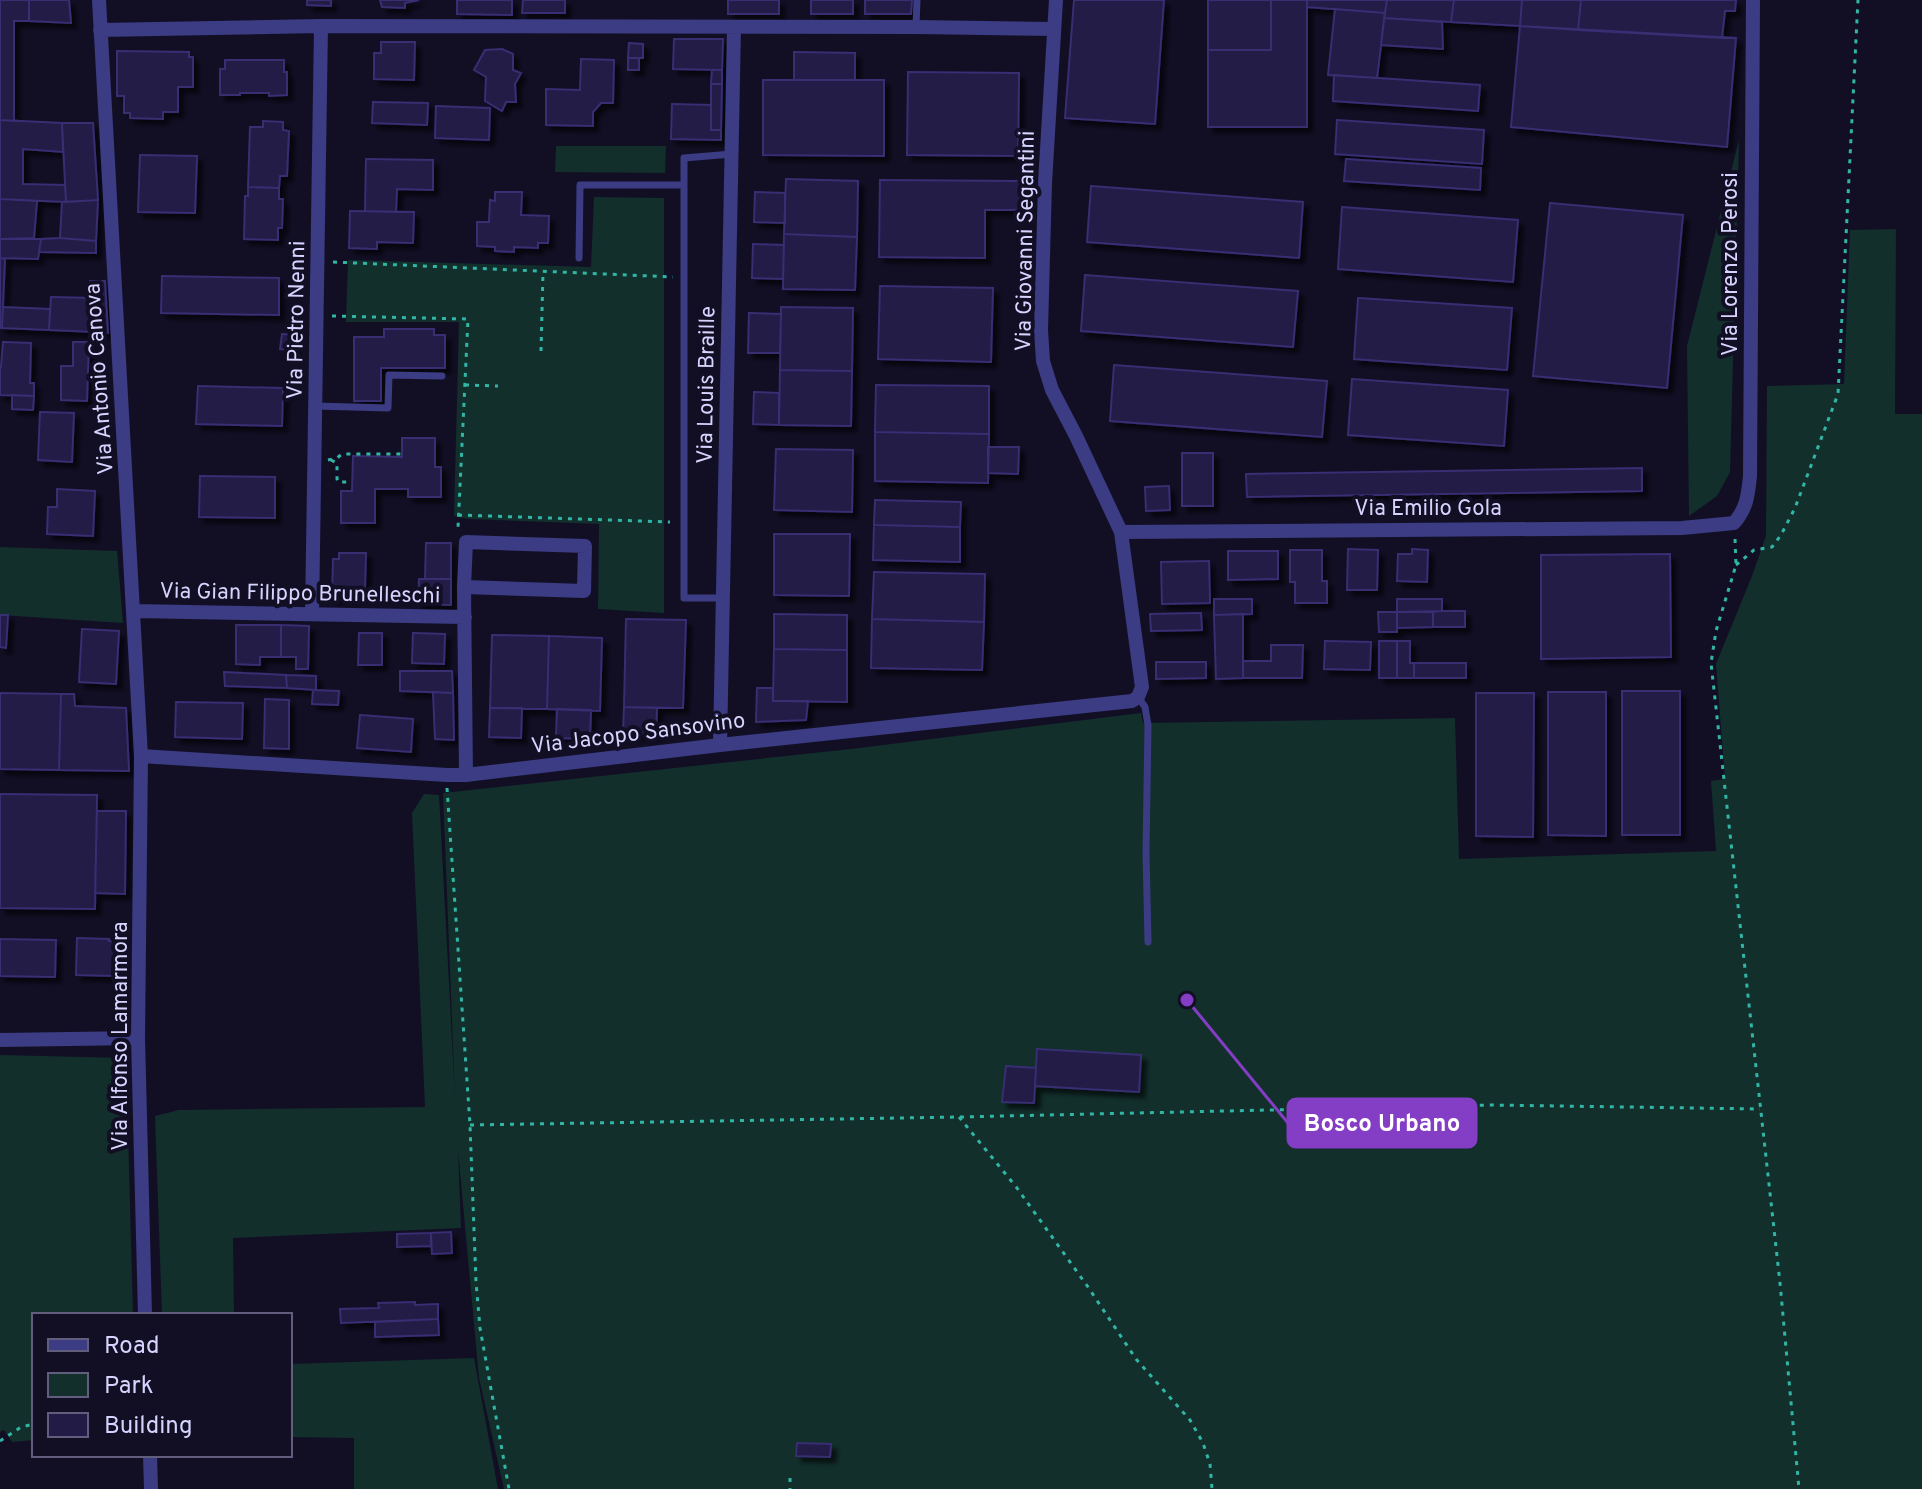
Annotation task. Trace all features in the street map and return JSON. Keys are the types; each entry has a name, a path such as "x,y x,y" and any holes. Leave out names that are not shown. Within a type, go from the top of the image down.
{"street":[{"name":"Via Antonio Canova","path":"99,0 141,756"},
{"name":"Via Giovanni Segantini","path":"1056,0 1045,198 1043,361 1052,390 1121,532 1142,687 1138,697"},
{"name":"Via Lorenzo Perosi","path":"1734,523 1743,513 1748,499 1750,476 1753,0"},
{"path":"100,30 321,26 1054,29"},
{"name":"Via Pietro Nenni","path":"312,614 321,26"},
{"name":"Via Louis Braille","path":"720,745 734,27"},
{"name":"Via Emilio Gola","path":"1121,532 1682,528 1734,523"},
{"path":"464,587 584,591 585,546 466,542 464,587 466,775"},
{"name":"Via Gian Filippo Brunelleschi","path":"134,611 465,617"},
{"name":"Via Jacopo Sansovino","path":"141,756 466,775 1132,701 1138,697"},
{"name":"Via Alfonso Lamarmora","path":"141,756 138,1038 145,1313"},
{"path":"0,1040 138,1038"},
{"path":"150,1457 151,1489"}],"lane":[{"path":"916,27 917,0"},
{"path":"723,598 684,598 684,158 732,154"},
{"path":"579,258 580,185 684,185"},
{"path":"315,406 388,408 389,375 442,376"},
{"name":"Via Giovanni Segantini","path":"1138,697 1145,707 1148,725 1148,942"}],"path":[{"path":"1736,565 1754,550 1772,547 1781,535 1795,508 1838,394 1858,0"},
{"path":"318,262 684,278"},
{"path":"541,351 543,272"},
{"path":"331,327 331,316 468,319 458,530"},
{"path":"465,385 498,386"},
{"path":"352,482 338,482 337,463 330,460 342,454 402,454"},
{"path":"458,515 684,523"},
{"path":"1734,523 1736,565 1716,631 1711,663 1780,1283 1799,1489"},
{"path":"447,775 470,1125 476,1282 480,1328 509,1489"},
{"path":"470,1125 1491,1105 1760,1109"},
{"path":"959,1117 1017,1188 1136,1359 1190,1420 1210,1464 1212,1489"},
{"path":"0,1441 21,1427 32,1424"},
{"path":"790,1478 790,1489"}],"green space":[{"path":"1739,140 1730,472 1717,496 1689,516 1687,346"},
{"path":"556,146 666,146 665,173 555,172"},
{"path":"594,197 664,198 664,613 598,609 599,524 454,516 459,322 346,322 348,260 591,267"},
{"path":"1896,229 1895,414 1922,414 1922,1489 504,1489 479,1378 458,1150 461,1228 233,1238 234,1313 162,1313 155,1116 179,1110 425,1107 412,813 424,794 439,795 455,1097 443,793 851,749 1141,713 1143,723 1455,718 1459,859 1716,851 1711,781 1725,779 1716,664 1766,536 1767,386 1844,384 1850,230"},
{"path":"0,547 117,551 123,623 0,615"},
{"path":"0,1055 126,1058 133,1313 32,1313 32,1440 12,1442 4,1430 0,1432"},
{"path":"474,1358 498,1489 354,1489 354,1438 292,1437 292,1364"}],"building":[{"path":"0,0 29,0 29,21 14,21 14,121 0,120"},
{"path":"29,0 69,0 71,23 29,21"},
{"path":"307,0 331,0 331,6 307,5"},
{"path":"380,0 419,0 405,3 405,8 382,7"},
{"path":"457,0 512,0 512,15 457,14"},
{"path":"523,0 565,0 565,13 522,13"},
{"path":"728,0 779,0 779,14 728,14"},
{"path":"811,0 853,0 853,14 811,14"},
{"path":"865,0 912,0 911,14 865,14"},
{"path":"1074,0 1164,0 1155,124 1065,118"},
{"path":"1208,0 1271,0 1271,50 1208,50"},
{"path":"1271,0 1307,0 1307,127 1208,127 1208,50 1271,50"},
{"path":"1307,0 1387,0 1385,13 1307,7"},
{"path":"1387,0 1454,0 1451,22 1384,18"},
{"path":"1454,0 1522,0 1520,26 1451,22"},
{"path":"1522,0 1581,0 1578,30 1520,26"},
{"path":"1581,0 1736,0 1735,11 1725,11 1722,38 1578,30"},
{"path":"1335,9 1385,13 1377,78 1328,75"},
{"path":"1384,18 1442,22 1443,49 1381,45"},
{"path":"1520,26 1736,38 1727,147 1511,127"},
{"path":"674,39 723,39 722,70 673,69"},
{"path":"381,42 415,42 414,80 374,79 374,53 381,53"},
{"path":"629,43 643,44 643,58 628,58"},
{"path":"502,49 513,54 513,70 521,73 515,84 516,102 506,102 502,111 485,101 486,77 474,70 485,50"},
{"path":"117,51 189,52 189,57 193,57 193,87 178,87 178,112 163,112 163,119 130,118 130,113 124,113 124,96 117,96"},
{"path":"794,52 855,53 855,80 794,80"},
{"path":"628,58 639,58 639,70 628,70"},
{"path":"581,59 614,60 613,103 601,103 593,112 593,126 546,125 546,89 580,90"},
{"path":"225,60 284,60 287,95 220,95 220,69 225,69"},
{"path":"712,70 722,70 722,84 711,84"},
{"path":"908,72 1019,73 1018,156 907,155"},
{"path":"1334,75 1480,85 1478,111 1333,101"},
{"path":"763,80 884,80 884,156 763,155"},
{"path":"711,84 722,84 721,130 711,130"},
{"path":"373,102 428,103 427,125 372,123"},
{"path":"672,104 711,105 711,130 721,130 721,140 671,139"},
{"path":"436,106 490,108 489,140 435,138"},
{"path":"0,120 62,123 63,152 23,149 23,184 65,185 66,202 0,199"},
{"path":"1337,120 1484,130 1482,164 1335,154"},
{"path":"263,121 283,122 283,130 289,131 287,176 280,176 279,188 248,187 250,127 263,127"},
{"path":"62,123 93,123 98,200 66,202"},
{"path":"140,155 197,156 195,213 138,212"},
{"path":"366,159 433,160 433,190 397,189 396,212 365,211"},
{"path":"1346,159 1481,168 1480,190 1344,181"},
{"path":"786,179 858,181 857,237 784,234"},
{"path":"880,180 1027,181 1027,210 985,210 985,258 879,257"},
{"path":"1091,186 1303,202 1299,258 1087,242"},
{"path":"248,187 279,188 279,199 283,199 282,228 278,228 278,240 244,239"},
{"path":"495,192 522,192 521,215 549,216 548,243 538,243 538,248 514,247 514,252 477,246 477,222 489,222 490,200 495,201"},
{"path":"755,192 785,193 785,223 754,222"},
{"path":"0,199 37,201 34,238 0,239"},
{"path":"98,200 96,241 60,238 62,202"},
{"path":"1550,203 1683,215 1667,388 1533,376"},
{"path":"1342,207 1518,220 1513,282 1338,269"},
{"path":"350,211 414,212 413,243 377,242 377,249 349,248"},
{"path":"784,234 857,237 855,290 783,289"},
{"path":"0,239 41,239 38,259 0,258"},
{"path":"41,239 96,241 96,253 39,252"},
{"path":"753,244 784,245 783,279 752,278"},
{"path":"0,258 5,259 2,328 0,328"},
{"path":"1085,275 1298,291 1293,347 1081,331"},
{"path":"162,276 279,278 279,315 161,313"},
{"path":"90,281 105,281 108,333 95,332"},
{"path":"880,286 993,288 991,362 878,359"},
{"path":"51,297 92,298 95,332 49,330"},
{"path":"1358,298 1512,308 1507,370 1354,359"},
{"path":"3,307 50,309 49,330 2,328"},
{"path":"781,307 853,308 852,371 780,370"},
{"path":"749,313 781,314 780,353 748,353"},
{"path":"384,329 434,329 434,335 445,335 445,368 381,368 381,401 354,401 354,337 384,337"},
{"path":"282,334 295,335 294,350 280,349"},
{"path":"3,342 31,343 30,383 34,383 34,396 0,395"},
{"path":"73,342 89,342 87,401 61,400 61,366 73,366"},
{"path":"1114,365 1327,381 1322,437 1110,421"},
{"path":"780,370 852,371 851,426 779,425"},
{"path":"1352,379 1508,390 1504,446 1348,435"},
{"path":"876,385 989,386 989,434 875,432"},
{"path":"198,386 283,388 282,426 196,424"},
{"path":"754,392 779,393 779,425 753,424"},
{"path":"12,395 34,396 33,410 12,409"},
{"path":"40,412 74,413 72,462 38,460"},
{"path":"875,432 989,434 988,483 875,481"},
{"path":"402,438 435,438 435,467 441,467 441,497 408,497 408,489 375,489 375,523 341,523 341,491 352,491 353,456 402,457"},
{"path":"988,447 1019,447 1018,474 988,473"},
{"path":"776,449 853,450 852,512 774,510"},
{"path":"1182,453 1213,453 1213,506 1182,506"},
{"path":"1642,468 1642,491 1247,497 1246,474"},
{"path":"200,476 275,477 275,518 199,517"},
{"path":"1169,486 1170,510 1146,511 1145,487"},
{"path":"57,489 95,491 93,536 47,534 48,507 57,507"},
{"path":"875,500 961,502 960,527 874,525"},
{"path":"874,525 960,527 960,562 873,560"},
{"path":"774,534 850,534 849,596 774,595"},
{"path":"426,543 451,543 451,579 425,579"},
{"path":"1348,549 1378,550 1377,590 1347,590"},
{"path":"1412,549 1428,550 1427,582 1397,581 1398,554 1412,554"},
{"path":"1290,550 1322,550 1322,581 1327,581 1327,603 1295,603 1295,582 1290,582"},
{"path":"1228,551 1278,551 1278,579 1228,580"},
{"path":"339,553 366,553 365,588 354,588 353,598 332,598 333,559 339,559"},
{"path":"1670,554 1671,657 1541,659 1541,555"},
{"path":"1209,561 1210,603 1162,604 1161,562"},
{"path":"874,572 985,574 984,622 872,619"},
{"path":"419,579 451,579 451,605 418,604"},
{"path":"1214,599 1252,599 1252,614 1214,615"},
{"path":"1397,599 1442,599 1442,611 1397,612"},
{"path":"1465,611 1465,627 1433,627 1433,612"},
{"path":"1378,612 1397,612 1397,632 1379,632"},
{"path":"1397,612 1433,612 1433,627 1397,628"},
{"path":"1201,613 1202,630 1151,631 1150,614"},
{"path":"774,614 847,615 847,650 774,649"},
{"path":"1243,614 1243,678 1216,679 1214,615"},
{"path":"0,615 8,615 6,648 0,647"},
{"path":"626,619 686,620 683,708 624,707"},
{"path":"872,619 984,622 982,670 871,668"},
{"path":"236,625 281,625 281,657 260,657 260,665 236,664"},
{"path":"281,625 309,626 308,669 296,669 296,657 281,657"},
{"path":"82,629 119,631 116,684 79,682"},
{"path":"359,633 382,633 382,665 358,665"},
{"path":"413,633 445,634 444,664 412,663"},
{"path":"492,635 549,636 547,709 490,708"},
{"path":"549,636 602,638 600,711 547,709"},
{"path":"1325,641 1371,642 1370,670 1324,669"},
{"path":"1379,641 1397,641 1397,678 1379,678"},
{"path":"1397,641 1410,641 1414,678 1397,678"},
{"path":"1271,645 1303,645 1302,678 1243,678 1243,661 1271,661"},
{"path":"774,649 847,650 847,702 773,701"},
{"path":"1156,662 1206,662 1206,678 1156,679"},
{"path":"1414,663 1466,663 1466,678 1414,678"},
{"path":"400,671 452,671 453,693 400,691"},
{"path":"224,672 286,675 287,688 225,686"},
{"path":"286,675 316,676 316,690 287,688"},
{"path":"757,688 773,688 773,701 808,701 806,720 756,722"},
{"path":"313,690 339,691 338,705 312,704"},
{"path":"1622,691 1680,691 1680,835 1622,835"},
{"path":"433,692 453,693 454,740 435,739"},
{"path":"1548,692 1606,692 1606,836 1548,835"},
{"path":"0,693 61,694 59,770 0,769"},
{"path":"1476,693 1534,693 1533,837 1476,836"},
{"path":"61,694 74,694 75,706 126,708 129,771 59,770"},
{"path":"265,699 289,700 289,749 264,748"},
{"path":"176,702 243,703 242,739 175,737"},
{"path":"624,707 657,708 656,735 623,734"},
{"path":"490,708 522,708 521,738 489,737"},
{"path":"557,709 591,710 590,739 556,738"},
{"path":"360,715 413,719 411,752 357,748"},
{"path":"0,794 97,795 95,909 0,908"},
{"path":"97,811 126,811 125,894 95,893"},
{"path":"77,938 120,941 115,976 76,975"},
{"path":"0,939 56,940 55,977 0,976"},
{"path":"1037,1049 1141,1055 1139,1092 1035,1086"},
{"path":"1006,1066 1036,1068 1034,1103 1002,1102"},
{"path":"451,1232 452,1253 432,1254 431,1233"},
{"path":"431,1233 431,1246 397,1247 397,1234"},
{"path":"415,1302 415,1305 438,1304 438,1319 341,1323 340,1309 379,1308 378,1303"},
{"path":"438,1319 439,1335 375,1337 375,1322"},
{"path":"797,1443 831,1444 830,1457 796,1456"}],"place":[{"name":"Bosco Urbano","path":"1187,1000"}]}
